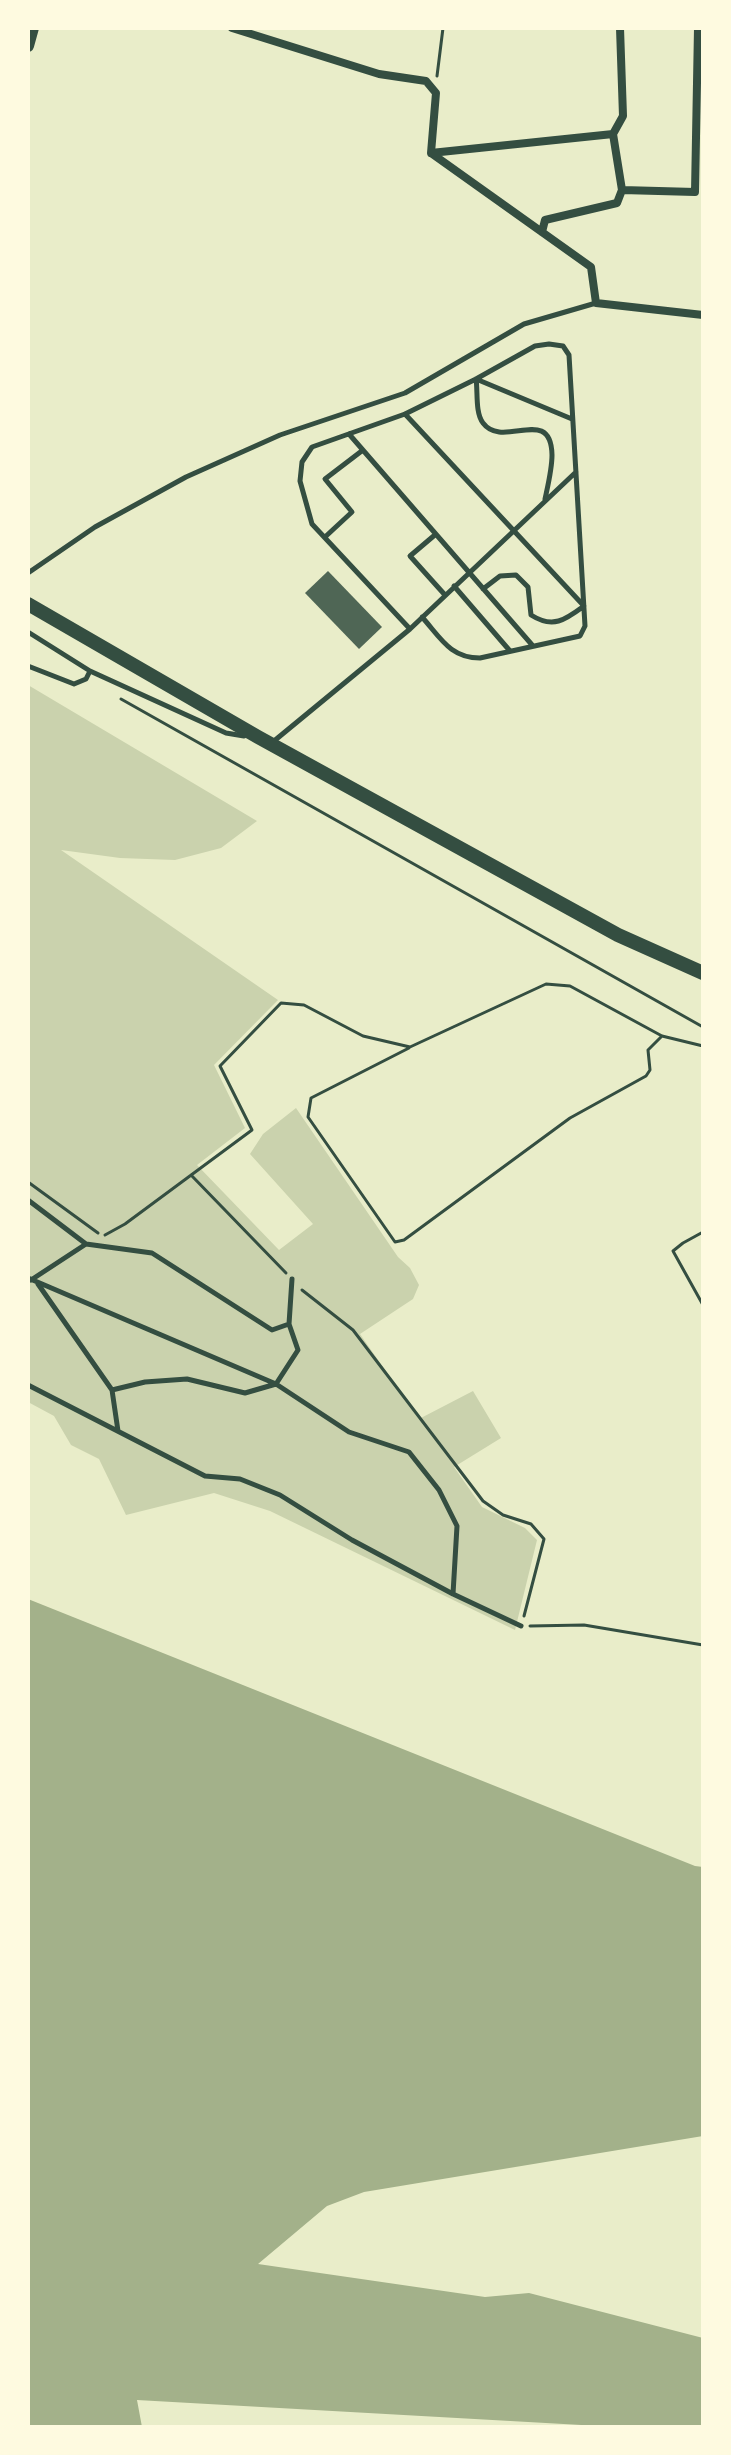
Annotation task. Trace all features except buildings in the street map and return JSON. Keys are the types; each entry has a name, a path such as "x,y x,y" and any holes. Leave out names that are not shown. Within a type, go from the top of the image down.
{"main road":[{"path":"28,604 264,741 618,935 703,973"}],"street":[{"path":"28,46 33,28"},
{"path":"232,28 379,74 426,81 436,93 431,153"},
{"path":"542,232 545,220 617,203 622,190 613,134 623,116 620,28"},
{"path":"622,190 695,192 698,28"},
{"path":"431,153 613,134"},
{"path":"431,153 591,267 596,303 703,315"}],"lane":[{"path":"28,573 95,527 186,477 280,435 405,393 524,324 596,303"},
{"path":"410,629 312,524 300,481 302,462 312,447 405,414 535,346 563,346 569,355 584,606 585,626 580,636 480,658 466,658 454,653 422,617"},
{"path":"476,379 572,419"},
{"path":"476,379 483,423 494,432 506,434 533,428 543,432 551,443 552,457 545,501"},
{"path":"405,414 584,606"},
{"path":"349,434 533,646"},
{"path":"325,537 352,512 325,479 363,450"},
{"path":"28,632 90,671 226,733 264,741 410,629 576,472"},
{"path":"436,534 410,556 445,595"},
{"path":"483,589 500,576 516,575 528,587 531,615 543,623 568,618 584,606"},
{"path":"454,586 511,651"},
{"path":"28,666 74,684 86,679 90,671"},
{"path":"28,1200 86,1244 152,1253 272,1330 289,1324"},
{"path":"32,1280 86,1244"},
{"path":"112,1390 145,1382 187,1379 245,1393 276,1384 298,1350 289,1324 292,1279"},
{"path":"32,1280 276,1384 349,1432 409,1452 439,1490 457,1526 453,1594"},
{"path":"32,1280 112,1390 119,1431"},
{"path":"28,1385 205,1476 240,1479 280,1495 352,1540 521,1626"}],"path":[{"path":"431,88 437,79 443,28"},
{"path":"113,695 703,1027"},
{"path":"662,1036 648,1050 650,1070 646,1076 570,1118 404,1240 395,1242 308,1117 311,1098 410,1047 546,984 570,986 662,1036 703,1046"},
{"path":"28,1182 103,1236 125,1224 252,1130 220,1066 281,1003 304,1005 363,1036 410,1047"},
{"path":"191,1175 292,1279 353,1330 483,1501 503,1515 531,1524 544,1539 521,1626 584,1625 702,1644"},
{"path":"703,1232 673,1251 703,1305"}],"shaded area":[{"path":"28,685 257,821 221,848 175,860 120,858 61,850 278,1000 214,1065 245,1128 197,1165 279,1250 313,1224 250,1154 263,1134 296,1108 398,1257 410,1268 419,1285 413,1299 360,1334 419,1419 473,1391 501,1438 454,1467 482,1507 525,1528 537,1540 515,1630 270,1511 214,1493 126,1515 99,1459 71,1445 54,1416 28,1402"},
{"path":"28,1599 703,1867 703,2136 364,2192 327,2206 258,2264 485,2297 529,2293 703,2338 703,2427 617,2427 137,2400 142,2427 28,2427"}]}
